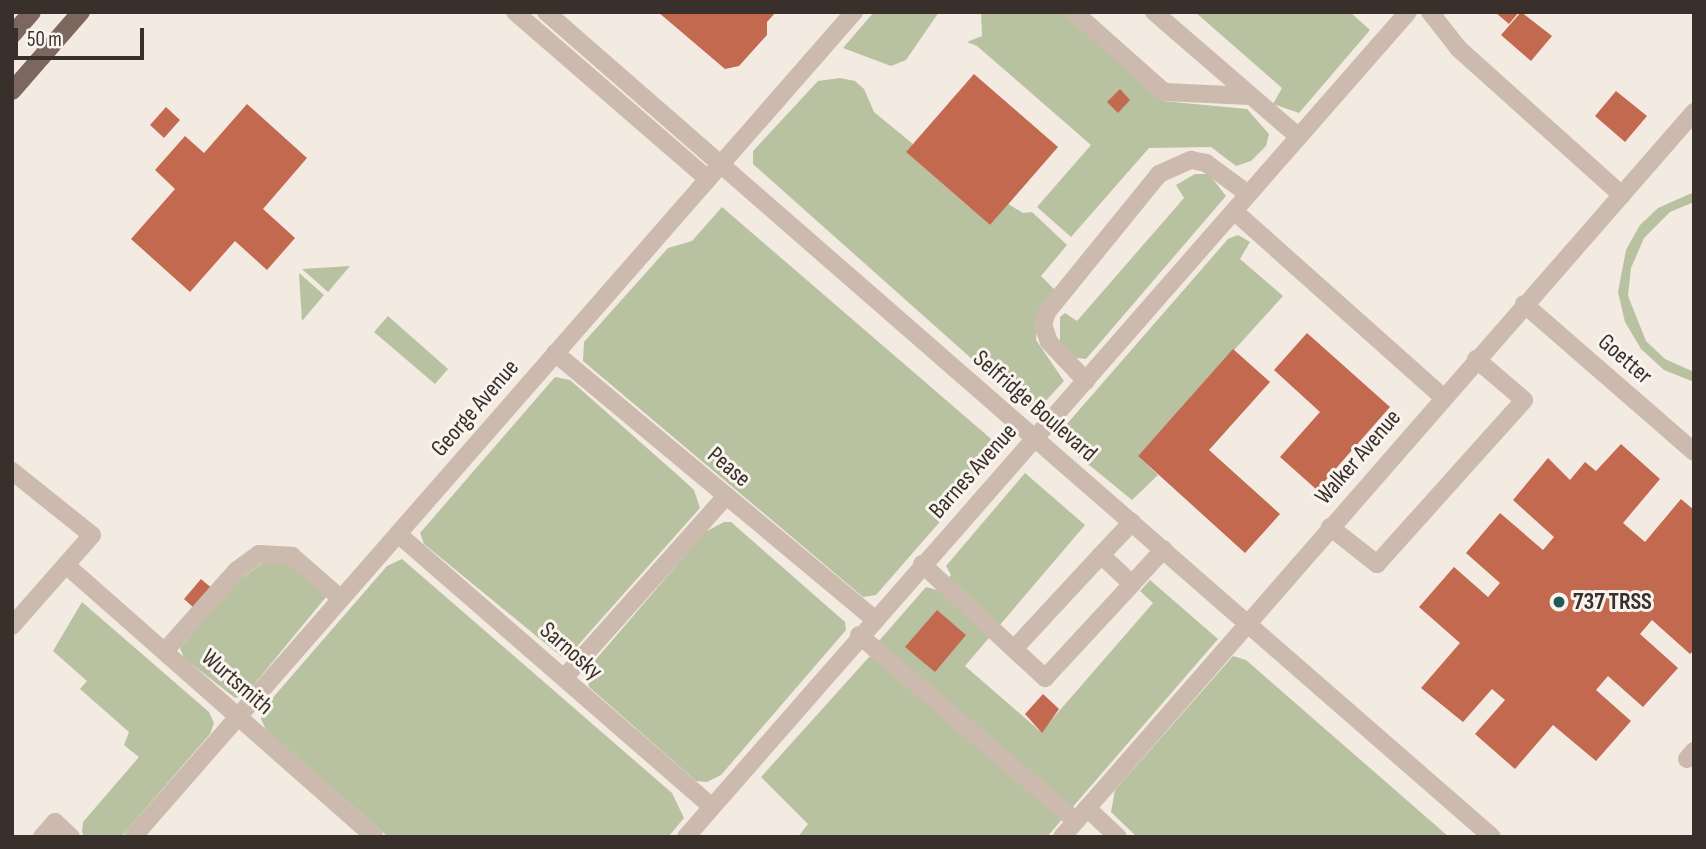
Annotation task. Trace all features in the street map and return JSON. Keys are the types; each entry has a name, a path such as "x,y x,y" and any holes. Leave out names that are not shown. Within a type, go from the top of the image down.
{"main road":[{"path":"12,34 32,12"},
{"path":"12,91 81,12"}],"street":[{"path":"515,12 713,172"},
{"name":"Selfridge Boulevard","path":"545,12 713,172 1164,549 1492,837"},
{"name":"George Avenue","path":"133,837 853,12"},
{"path":"1074,12 1164,92 1250,96"},
{"path":"1154,12 1298,137"},
{"name":"Barnes Avenue","path":"686,837 873,618 1035,439 1408,12"},
{"path":"1430,12 1459,49 1622,195"},
{"name":"Walker Avenue","path":"1062,837 1329,527 1694,112"},
{"path":"1086,381 1049,342 1043,325 1046,312 1160,174 1191,160 1206,163 1248,194"},
{"path":"1234,211 1443,397"},
{"name":"Goetter","path":"1524,304 1694,452"},
{"name":"Pease","path":"555,353 873,618"},
{"path":"1329,527 1377,564 1524,400 1476,359"},
{"path":"12,471 92,535 12,626"},
{"path":"564,678 726,496"},
{"path":"1014,649 1132,522"},
{"name":"Sarnosky","path":"398,534 711,806"},
{"path":"922,564 1045,678 1164,549"},
{"path":"165,651 237,570 259,554 292,556 340,597"},
{"path":"1101,555 1132,584"},
{"name":"Wurtsmith","path":"66,565 374,837"},
{"path":"859,635 1081,815 1118,837"},
{"path":"42,837 55,822 71,837"}],"green space":[{"path":"874,12 939,12 906,60 891,66 843,48"},
{"path":"981,12 1063,12 1163,101 1247,109 1269,134 1266,146 1251,161 1236,166 1211,147 1149,148 1071,237 1037,207 1091,145 977,46 967,42 982,36"},
{"path":"1195,12 1350,12 1370,30 1299,113 1273,104 1282,88"},
{"path":"840,78 855,81 864,89 874,112 913,144 906,152 990,225 1008,204 1023,213 1032,212 1067,245 1041,276 1055,290 1038,313 1036,340 1064,381 1042,405 1027,408 753,164 753,151 818,81"},
{"path":"1195,174 1209,174 1226,196 1086,359 1077,358 1060,345 1060,317 1065,313 1077,321 1184,198 1176,185"},
{"path":"1694,192 1694,202 1670,212 1644,238 1631,268 1628,296 1646,341 1665,359 1694,372 1694,382 1664,370 1641,349 1625,322 1618,292 1626,250 1640,225 1658,208"},
{"path":"722,207 997,444 998,455 876,595 863,597 583,361 584,342 668,248 692,241"},
{"path":"1238,235 1250,242 1240,259 1283,296 1138,456 1158,475 1132,500 1072,451 1064,437 1066,425 1228,239"},
{"path":"350,266 328,292 302,269"},
{"path":"299,273 324,295 302,321"},
{"path":"388,316 448,369 435,384 374,332"},
{"path":"555,377 570,380 681,478 694,490 700,508 571,653 562,657 424,544 420,533"},
{"path":"1025,473 1085,525 965,666 1041,732 1153,603 1140,591 1150,580 1218,639 1071,809 878,642 926,587 937,590 951,575 946,566"},
{"path":"724,522 731,522 845,622 846,630 721,775 707,782 696,781 589,687 586,671 705,532"},
{"path":"402,559 672,793 684,818 668,837 388,837 266,730 261,719 263,709 387,566"},
{"path":"267,560 290,564 326,597 247,693 235,698 184,658 180,648 237,581"},
{"path":"82,602 209,712 214,723 210,734 121,837 84,837 82,832 83,822 139,757 124,745 129,732 80,689 87,681 53,651"},
{"path":"870,656 1064,817 1047,837 798,837 808,824 761,777"},
{"path":"1233,656 1246,660 1449,837 1137,837 1111,812 1115,790"}],"building":[{"path":"658,12 776,12 767,22 767,35 739,66 725,69"},
{"path":"1495,12 1519,12 1509,24"},
{"path":"1521,12 1552,36 1531,61 1501,35"},
{"path":"974,74 1058,147 990,225 906,152"},
{"path":"1120,89 1130,100 1118,113 1107,102"},
{"path":"1616,91 1647,116 1625,142 1595,116"},
{"path":"247,104 307,158 263,209 295,238 267,270 235,241 190,292 131,239 175,189 155,170 185,136 204,153"},
{"path":"166,107 180,120 164,138 150,125"},
{"path":"1307,333 1390,407 1317,490 1280,457 1320,412 1274,370"},
{"path":"1233,349 1270,382 1209,450 1280,514 1245,553 1138,456"},
{"name":"737 TRSS","path":"1621,444 1660,479 1623,523 1645,542 1681,499 1694,510 1694,650 1690,654 1652,620 1640,634 1678,668 1643,707 1608,676 1596,690 1631,721 1596,761 1553,725 1515,769 1475,734 1505,700 1492,689 1463,722 1421,688 1460,643 1419,607 1454,567 1488,597 1500,583 1466,553 1500,513 1543,550 1554,537 1513,500 1548,458 1570,480 1585,462 1596,471"},
{"path":"201,579 221,596 203,616 184,599"},
{"path":"937,610 966,635 935,672 905,647"},
{"path":"1043,694 1059,709 1042,733 1025,714"}],"place":[{"name":"737 TRSS","path":"1559,602"}]}
